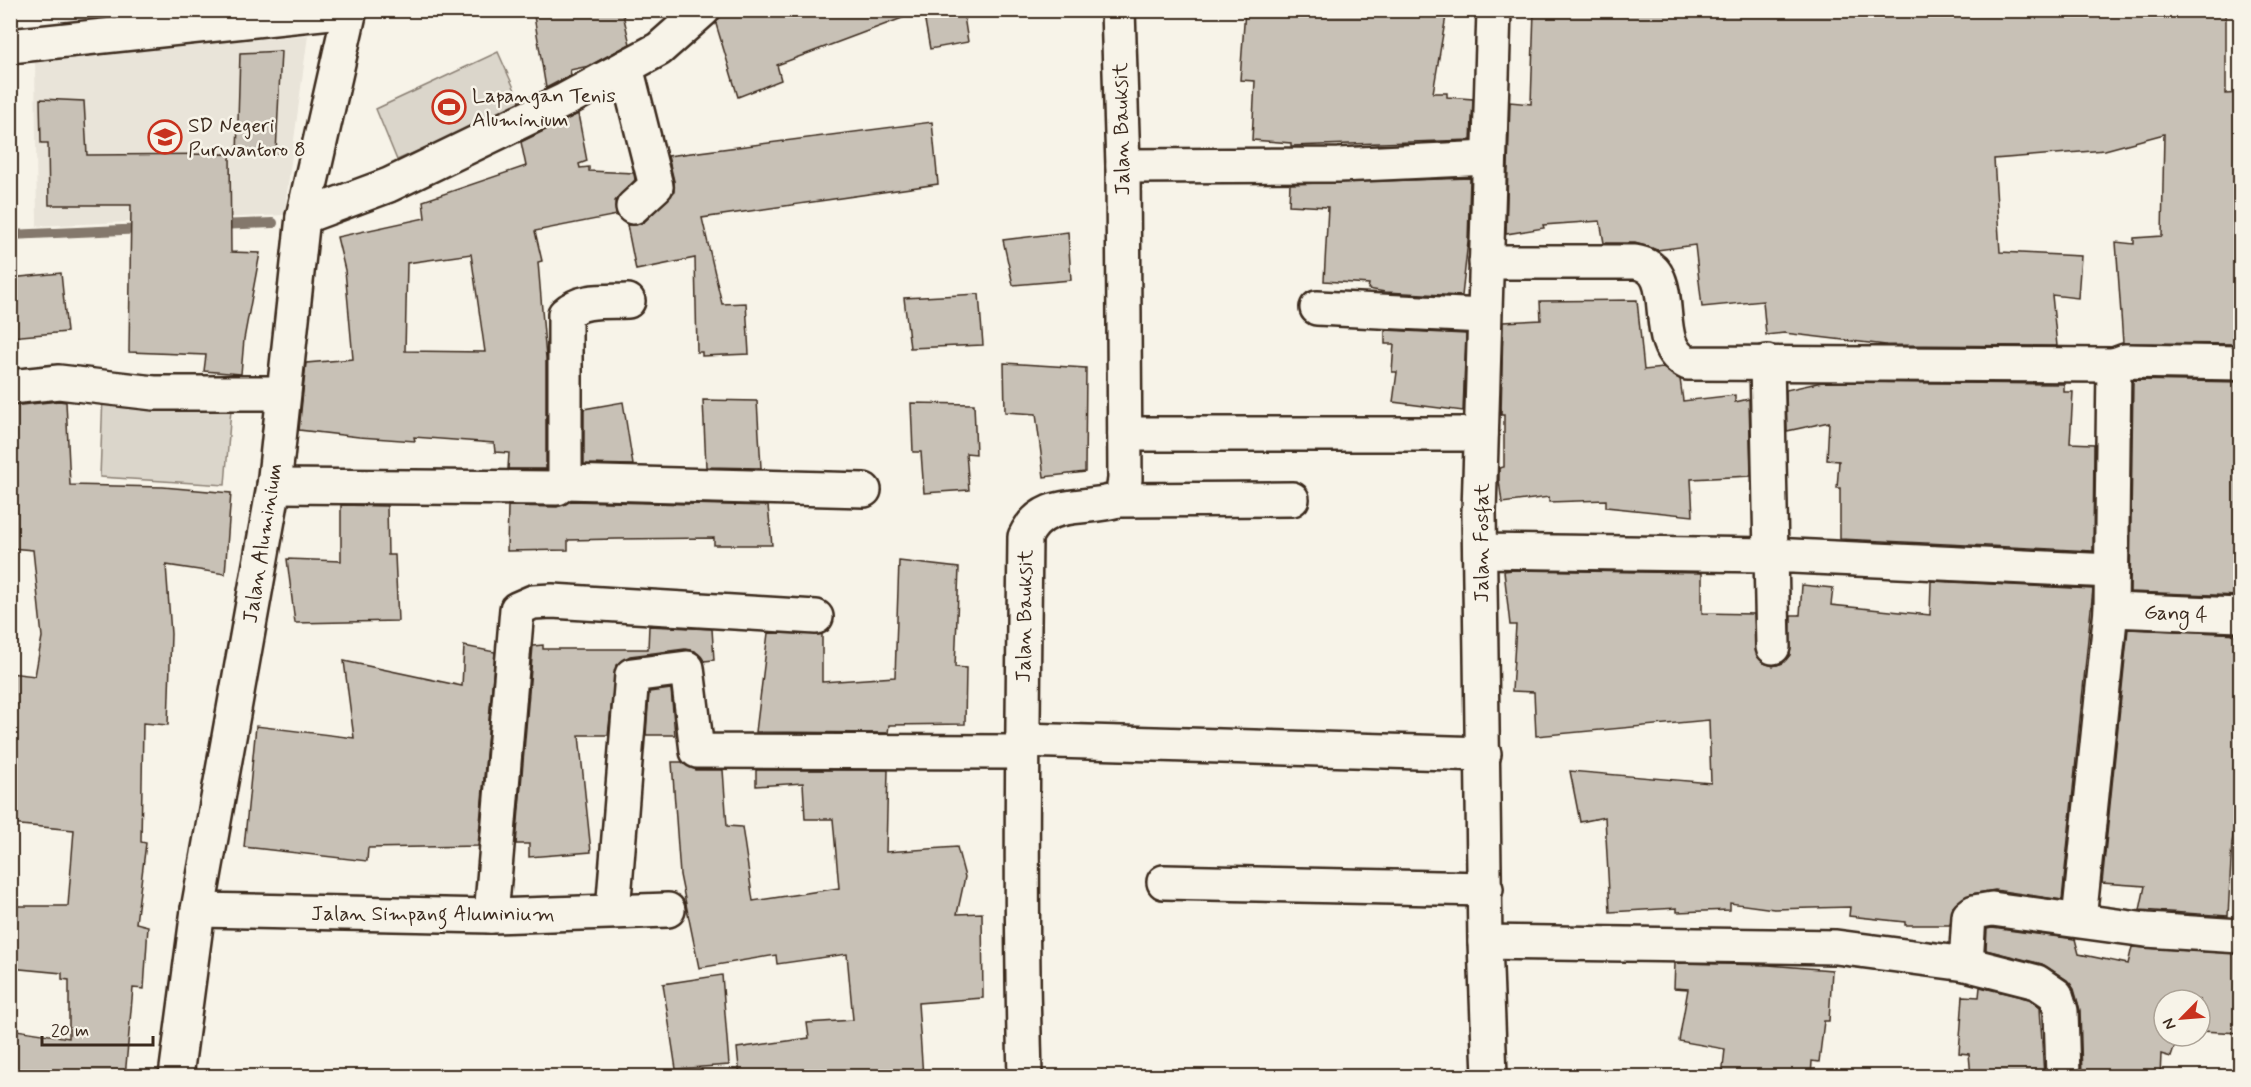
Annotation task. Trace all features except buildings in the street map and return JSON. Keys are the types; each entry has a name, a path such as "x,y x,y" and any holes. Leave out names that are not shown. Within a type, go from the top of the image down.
{"street":[{"path":"303,217 389,185 626,67 660,49 703,10"},
{"name":"Jalan Bauksit","path":"1025,1077 1021,943 1025,537 1032,522 1045,512 1118,500 1123,493 1125,479 1123,166 1118,10"},
{"name":"Jalan Fosfat","path":"1490,1077 1485,942 1480,551 1484,316 1494,10"},
{"path":"10,46 350,11"},
{"name":"Jalan Aluminium","path":"176,1077 198,910 274,486 282,393 303,217 350,11"},
{"path":"626,67 656,186 633,207"},
{"path":"1123,166 1339,165 1489,158"},
{"path":"1486,262 1642,263 1656,273 1662,290 1670,346 1681,360 1697,363 2114,366 2118,362 2133,361 2241,363"},
{"path":"566,482 565,314 574,306 586,303 628,301"},
{"path":"1317,309 1484,316"},
{"path":"1767,362 1773,647"},
{"path":"2079,920 2111,610 2114,366"},
{"path":"10,387 59,382 154,393 282,393"},
{"path":"1125,434 1481,434"},
{"path":"274,486 557,489 566,482 864,490"},
{"path":"1118,500 1292,500"},
{"path":"1480,551 1771,555 2112,571"},
{"path":"491,916 517,609 533,602 552,601 816,617"},
{"name":"Gang 4","path":"2111,610 2241,615"},
{"path":"613,911 632,675 687,668 697,751 1022,746 1484,754"},
{"path":"1164,882 1486,889"},
{"path":"1966,964 1969,916 1974,912 1992,909 2146,930 2241,936"},
{"name":"Jalan Simpang Aluminium","path":"198,910 491,916 668,910"},
{"path":"1485,942 1836,947 1966,964 2037,982 2056,995 2061,1011 2063,1077"}],"shaded area":[{"name":"SD Negeri Purwantoro 8","path":"308,35 284,215 37,226 35,58"},
{"name":"Lapangan Tenis Aluminium","path":"498,52 522,106 397,160 376,109"},
{"path":"103,394 231,409 225,485 100,477"}],"waterway":[{"path":"218,225 273,223"},
{"path":"10,235 145,229"}],"place":[{"name":"Lapangan Tenis Aluminium","path":"449,107"},
{"name":"SD Negeri Purwantoro 8","path":"165,137"}]}
